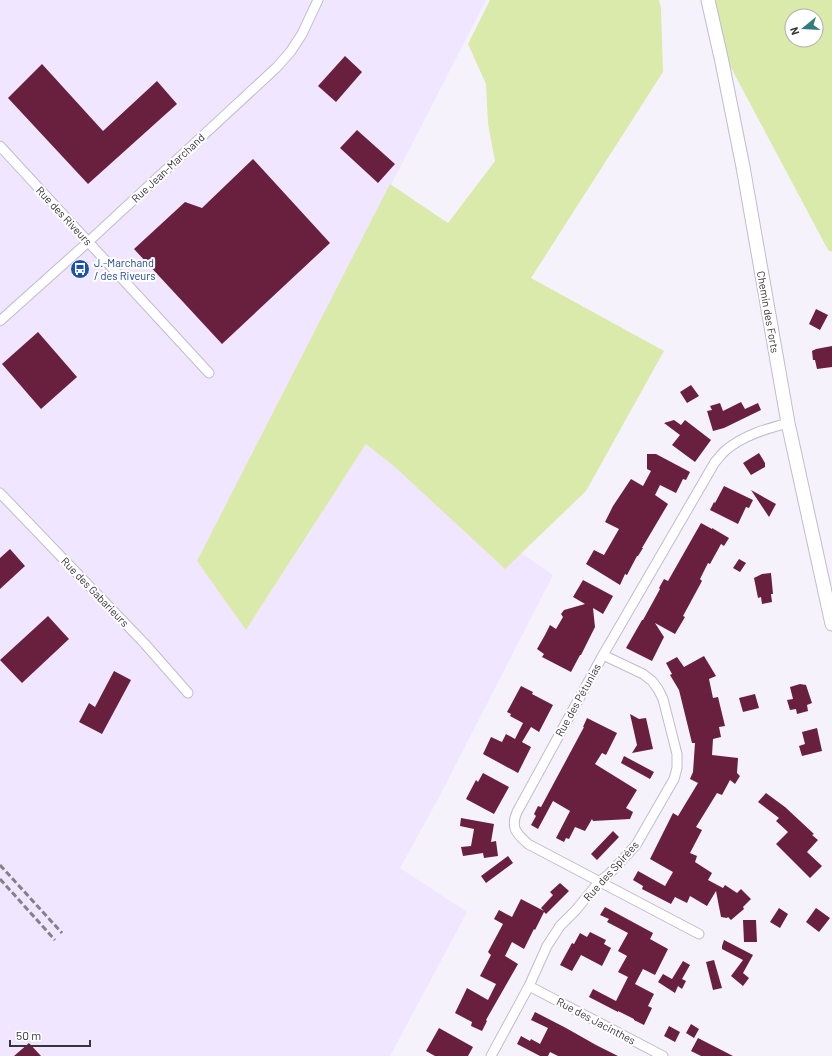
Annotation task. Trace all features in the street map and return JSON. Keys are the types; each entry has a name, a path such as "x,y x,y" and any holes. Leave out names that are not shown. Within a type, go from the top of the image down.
{"street":[{"name":"Rue Jean-Marchand","path":"0,321 88,242 277,67 291,51 302,34 318,0"},
{"name":"Chemin des Forts","path":"708,0 743,167 788,423 832,624"},
{"name":"Rue des Riveurs","path":"0,146 209,374"},
{"name":"Rue des Pétunias","path":"699,934 528,844 520,837 514,828 514,819 603,655 715,462 724,451 738,441 758,432 788,423"},
{"name":"Rue des Gabarieurs","path":"0,493 145,644 188,693"},
{"name":"Rue des Spirées","path":"491,1056 529,986 547,946 560,926 600,881 609,874 636,846 674,779 677,768 677,754 663,699 658,689 652,681 643,674 603,655"},
{"name":"Rue des Jacinthes","path":"529,986 663,1056"}],"shaded area":[{"path":"0,0 486,0 198,561 247,629 366,444 553,575 437,801 400,868 467,912 390,1056 0,1056"}],"green space":[{"path":"490,0 659,0 661,8 663,72 531,278 664,351 586,491 505,569 395,467 366,444 246,630 197,561 390,184 448,223 495,161 488,124 486,84 468,44"},
{"path":"713,0 832,0 832,252 828,250 728,62"}],"building":[{"path":"345,56 362,72 336,102 318,86"},
{"path":"42,64 103,131 157,81 177,104 88,184 8,98"},
{"path":"357,130 395,164 378,183 340,148"},
{"path":"253,159 330,243 222,344 134,249 185,202 202,208"},
{"path":"816,309 828,315 820,330 809,324"},
{"path":"38,332 77,377 41,409 2,364"},
{"path":"832,346 832,367 817,369 815,360 813,360 812,351"},
{"path":"691,385 699,396 687,403 680,392"},
{"path":"741,402 745,409 758,403 761,410 724,428 713,431 707,411 712,410 710,406 720,403 723,411"},
{"path":"674,420 681,425 685,420 711,440 695,462 672,445 680,435 664,423"},
{"path":"759,453 765,463 765,467 751,475 743,463"},
{"path":"647,454 656,454 690,472 686,480 683,479 676,493 660,485 655,495 668,504 627,575 625,574 620,585 586,564 594,550 604,555 619,529 605,522 613,506 631,479 643,486 651,471 647,469"},
{"path":"724,486 753,500 749,508 746,507 738,524 710,510"},
{"path":"751,490 776,504 769,517"},
{"path":"701,523 729,538 724,546 721,544 710,564 708,563 700,579 702,581 675,634 655,623 664,637 652,661 626,648 643,620 664,579 668,581"},
{"path":"10,549 25,566 0,589 0,558"},
{"path":"739,559 746,563 740,572 733,568"},
{"path":"771,573 773,594 771,594 772,602 762,604 761,597 758,598 754,578 762,574"},
{"path":"583,580 613,596 603,614 593,608 595,627 571,672 542,657 544,654 537,649 550,625 556,629 563,617 561,614 564,610 585,604 573,597"},
{"path":"48,616 69,639 22,683 0,660"},
{"path":"704,656 716,676 709,679 713,698 718,697 725,726 719,727 721,737 713,739 712,755 738,758 737,773 740,776 735,784 730,780 722,795 717,793 696,827 702,830 690,853 697,856 695,862 712,873 708,880 723,888 725,885 737,893 741,889 751,899 743,907 744,909 731,920 728,917 721,917 716,891 707,906 690,896 687,903 675,897 671,904 642,889 643,886 633,880 638,871 665,886 673,872 650,859 673,813 678,816 698,783 690,779 693,772 695,743 692,743 679,690 670,675 672,674 666,663 677,657 684,667"},
{"path":"114,671 131,680 102,734 79,722 89,703 95,707"},
{"path":"800,684 806,685 812,703 807,705 808,711 797,714 796,709 790,710 787,700 793,699 790,687"},
{"path":"521,686 533,692 532,694 553,705 539,732 531,727 522,742 531,747 518,773 483,754 491,737 502,742 506,734 515,739 523,723 510,716 511,714 507,712"},
{"path":"755,694 759,708 743,712 739,698"},
{"path":"630,714 639,719 646,718 653,749 632,753 637,745"},
{"path":"587,718 617,733 606,755 602,753 595,764 637,790 626,808 633,812 630,819 593,821 592,819 585,831 575,827 569,839 566,838 564,842 556,838 570,811 553,801 538,829 531,825 536,816 534,814 538,806 541,807 584,727"},
{"path":"817,728 822,751 802,756 799,746 805,744 802,732"},
{"path":"624,756 654,772 650,779 621,763"},
{"path":"483,773 509,787 494,814 466,799 476,780 478,782"},
{"path":"766,793 785,807 814,834 812,835 818,840 807,852 822,866 810,878 776,844 788,832 776,821 779,818 758,802"},
{"path":"461,818 494,824 491,842 496,841 498,856 484,858 483,853 463,856 461,847 471,846 474,829 460,826"},
{"path":"613,831 619,837 597,860 591,854"},
{"path":"508,856 513,863 486,883 481,876"},
{"path":"560,883 569,891 546,914 544,912 524,949 512,942 505,956 518,964 486,1020 487,1021 482,1031 471,1026 472,1022 455,1013 467,988 488,1000 496,984 480,976 491,955 488,952 503,924 494,919 499,910 512,917 521,899 544,911 541,908 553,895 550,892"},
{"path":"605,907 653,933 650,939 668,949 655,975 643,969 635,984 654,994 648,1006 652,1008 644,1025 589,997 593,989 616,1001 628,977 618,972 627,956 618,951 628,933 607,922 609,919 600,915"},
{"path":"779,908 788,914 780,928 770,922"},
{"path":"816,908 830,918 819,932 806,922"},
{"path":"743,920 756,920 757,942 744,942"},
{"path":"590,932 606,940 604,944 611,948 602,966 581,955 572,971 560,965 572,943 574,944 580,933 587,937"},
{"path":"724,940 753,955 743,973 749,978 743,986 731,976 743,960 722,949"},
{"path":"714,960 722,988 713,990 706,962"},
{"path":"683,961 690,965 682,979 686,981 682,989 678,986 675,993 658,982 663,974 672,979"},
{"path":"535,1012 618,1056 558,1056 550,1052 548,1056 540,1056 517,1044 521,1036 540,1044 548,1028 531,1020"},
{"path":"691,1024 699,1029 694,1038 686,1033"},
{"path":"669,1026 680,1032 675,1042 664,1036"},
{"path":"439,1028 473,1047 468,1056 435,1056 426,1051"},
{"path":"698,1038 733,1056 701,1056 691,1051"},
{"path":"29,1043 41,1056 14,1056"}],"railway":[{"path":"0,865 62,933"},
{"path":"0,879 55,940"}],"place":[{"name":"J.-Marchand / des Riveurs","path":"80,269"}]}
